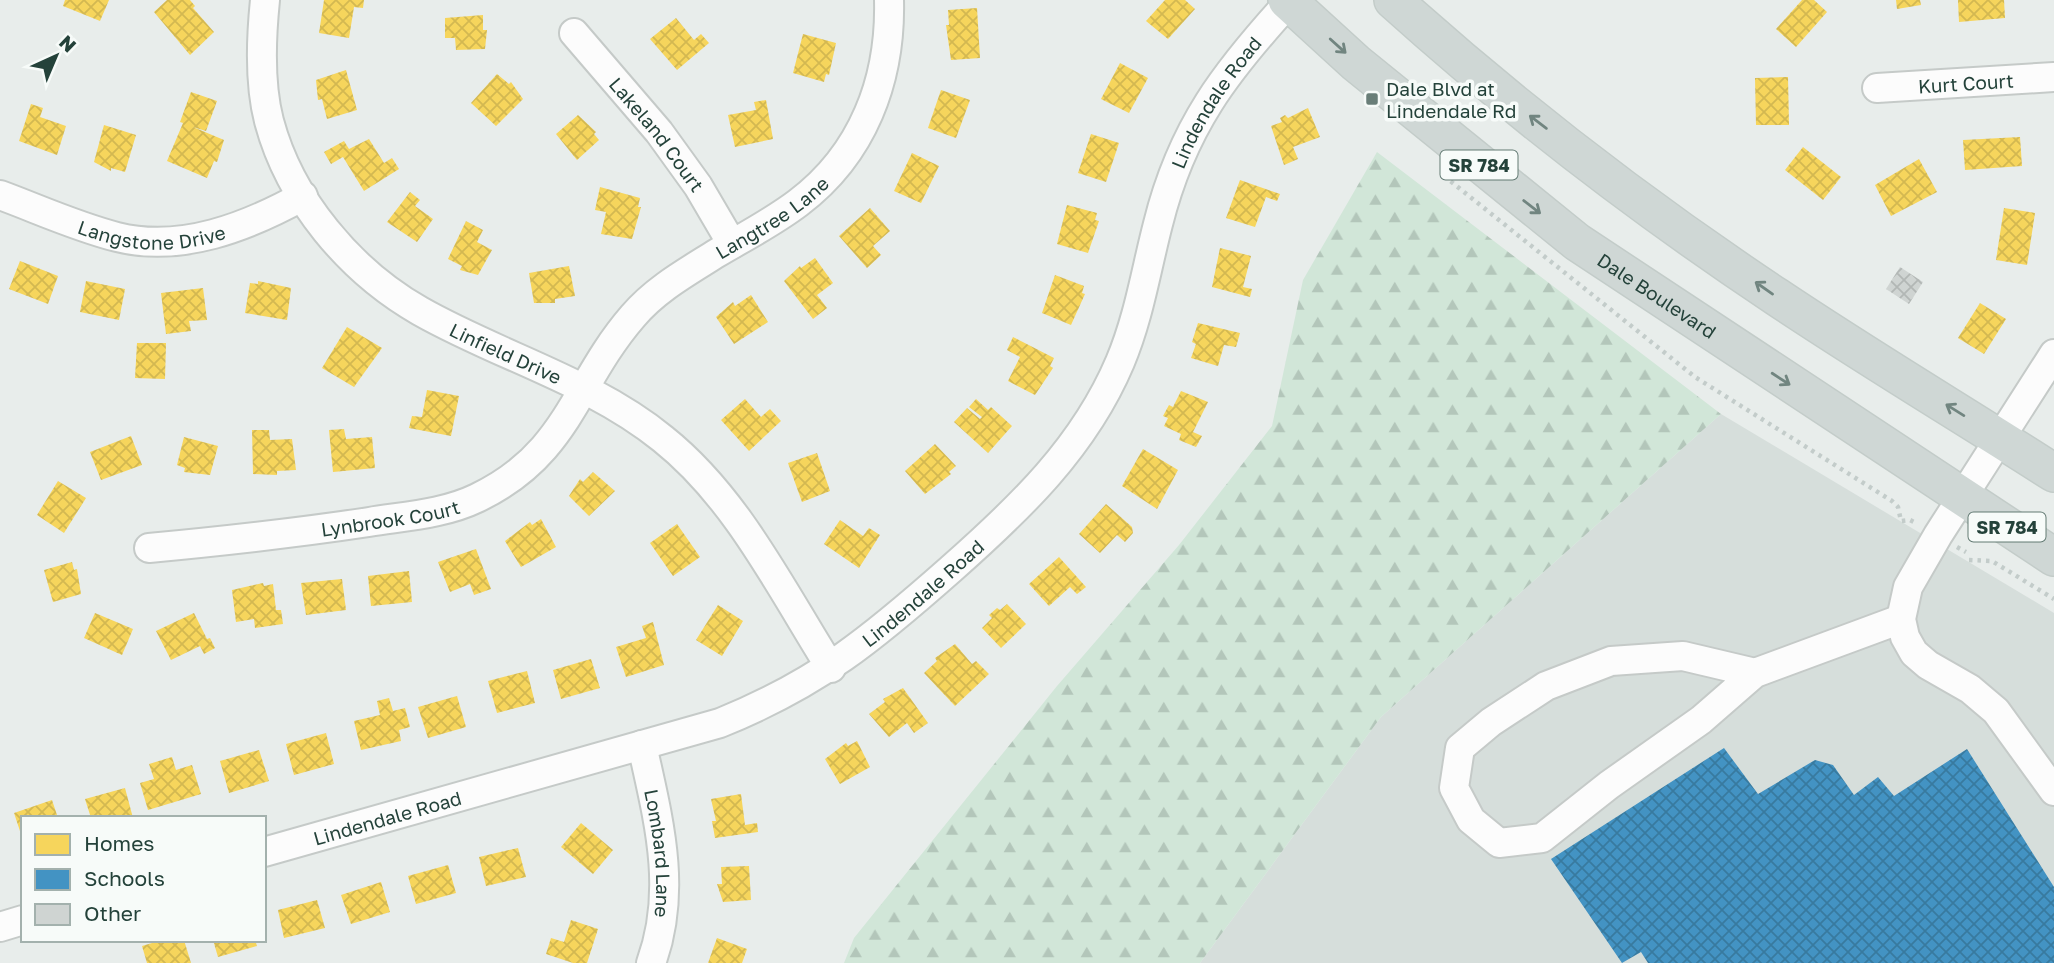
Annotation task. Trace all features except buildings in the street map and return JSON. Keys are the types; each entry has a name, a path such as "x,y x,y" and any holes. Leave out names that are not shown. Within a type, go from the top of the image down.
{"main road":[{"path":"1393,0 1517,106 1651,208 1777,297 2054,473"},
{"name":"Dale Boulevard","path":"1289,1 1356,63 1577,242 2054,557"}],"street":[{"name":"Linfield Drive","path":"265,0 263,83 269,121 284,161 324,227 352,260 384,288 420,311 584,391 663,438 697,469 727,503 831,668"},
{"name":"Langtree Lane","path":"584,391 612,344 634,315 660,290 796,205 822,184 852,148 878,93 886,54 889,0"},
{"name":"Lindendale Road","path":"266,851 720,723 767,704 831,668 877,634 1013,514 1079,437 1104,399 1136,317 1168,188 1191,131 1212,93 1238,58 1289,1"},
{"name":"Lakeland Court","path":"574,33 659,132 698,186 732,244"},
{"name":"Kurt Court","path":"1877,88 2054,77"},
{"name":"Langstone Drive","path":"0,195 94,230 152,242 192,238 231,229 268,215 303,196"},
{"path":"2054,354 1960,497 1908,587 1901,619 1905,637 1914,653 1928,665 1970,689 1996,711 2046,767 2054,792"},
{"name":"Lynbrook Court","path":"149,548 285,535 445,510 477,498 507,481 534,460 565,423 584,391"},
{"path":"1755,673 1684,656 1611,661 1546,686 1491,722 1460,748 1454,788 1471,820 1499,842 1542,838 1609,785 1701,720 1755,673 1901,619"},
{"name":"Lombard Lane","path":"642,745 663,840 665,891 659,942 651,963"},
{"path":"0,927 21,921"}],"path":[{"path":"1901,521 1910,520"},
{"path":"1969,560 1992,561 2054,599"}],"shaded area":[{"path":"1721,414 2054,613 2054,963 1200,963 1381,717"}],"green space":[{"path":"1377,152 1721,414 1381,717 1200,963 844,963 854,938 1057,686 1179,545 1272,426 1303,280"}],"place":[{"name":"Dale Blvd at Lindendale Rd","path":"1372,99"}]}
